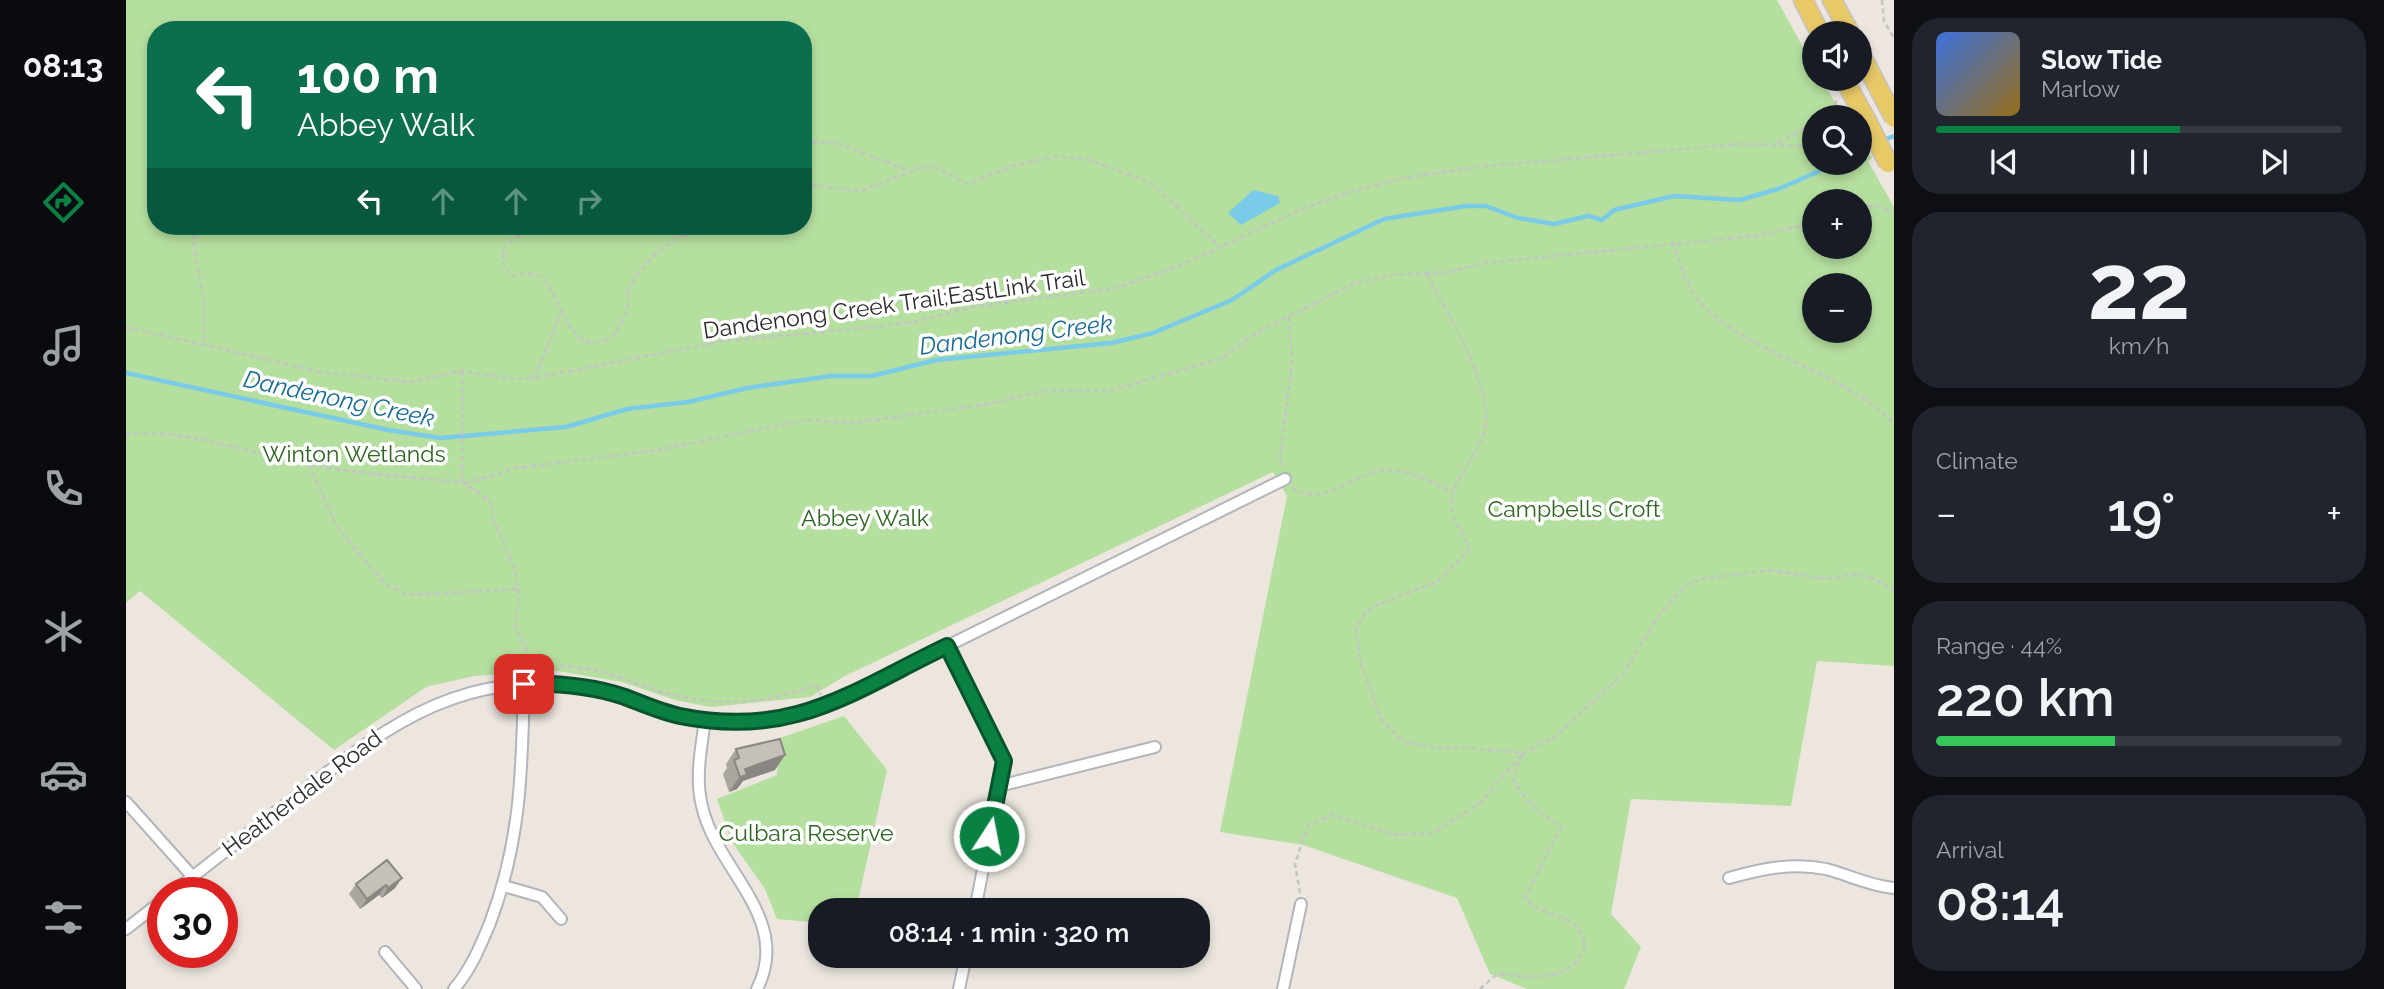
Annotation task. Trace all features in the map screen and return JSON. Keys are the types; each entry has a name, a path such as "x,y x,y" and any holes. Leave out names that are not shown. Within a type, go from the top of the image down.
{"main road":[{"path":"1803,0 1814,21"},
{"path":"1832,0 1843,21"},
{"path":"1872,76 1892,114"},
{"path":"1851,91 1891,169"}],"street":[{"path":"454,989 472,966 504,886 515,841 524,684 599,690 653,709 705,720 764,723 793,718 826,706 1285,479"},
{"path":"947,646 1004,761 977,898"},
{"name":"Heatherdale Road","path":"193,877 362,745 407,717 487,688 524,684"},
{"path":"705,720 698,767 701,806 715,843 755,903 766,940 766,967 757,989"},
{"path":"999,786 1156,747"},
{"path":"126,802 193,877"},
{"path":"1729,878 1765,868 1797,866 1823,869 1894,888"},
{"path":"504,886 542,897 561,919"},
{"path":"1283,989 1301,904"},
{"path":"126,929 147,913"},
{"path":"385,952 416,989"},
{"path":"959,989 963,968"}],"path":[{"path":"1882,0 1884,22 1894,38"},
{"path":"1831,105 1842,91"},
{"path":"1774,145 1802,130"},
{"path":"812,142 839,144 909,171"},
{"name":"Dandenong Creek Trail;EastLink Trail","path":"462,371 513,379 534,378 724,341 913,322 973,307 1088,294 1161,273 1320,202 1404,177 1533,162 1739,144 1802,146"},
{"path":"812,185 861,191 922,167 937,169 968,184 1015,165 1058,156 1090,160 1151,183 1220,247"},
{"path":"1872,205 1894,212"},
{"path":"126,434 183,435 309,464 463,482 518,468 658,450 806,420 852,423 982,405 1046,391 1109,391 1222,358 1256,333 1355,283 1391,275 1450,272 1484,263 1673,242 1755,236 1802,226"},
{"path":"195,235 193,241 204,301 205,345"},
{"path":"521,235 506,245 502,258 505,268 512,276 533,273 546,280 561,312 581,339 607,340 614,335 619,321 624,317 626,295 643,268 674,241 686,235"},
{"path":"1673,242 1696,296 1716,317 1740,334 1821,372 1879,409 1894,424"},
{"path":"1427,274 1473,365 1484,411 1485,428 1453,492 1451,515 1466,539 1468,551 1460,562 1438,581 1389,598 1364,613 1356,629 1360,660 1376,713 1404,742 1445,749 1455,747 1523,753"},
{"path":"534,378 561,312"},
{"path":"1289,316 1292,363 1280,457 1285,479 1292,489 1307,495 1349,486 1381,470 1409,472 1453,492"},
{"path":"126,327 321,372 410,382 462,371 463,482 490,501 494,521 515,570 519,589 514,625 524,643 527,665 524,684"},
{"path":"309,464 337,527 384,583 407,595 519,589"},
{"path":"1301,904 1295,864 1308,825 1332,815 1398,835 1433,833 1480,803 1523,753 1555,737 1622,675 1660,614 1686,585 1700,579 1770,570 1825,579 1856,574 1872,578 1894,590"},
{"path":"492,668 527,665 589,669 674,696 711,702 733,703 786,696 816,685 826,706"},
{"path":"1480,989 1497,974 1534,978 1560,972 1577,961 1585,946 1581,930 1571,922 1560,914 1536,908 1525,898 1561,827 1531,806 1517,786 1513,778 1523,753"}],"green space":[{"path":"126,0 1777,0 1802,45 1802,91 1828,91 1837,105 1802,105 1802,175 1872,175 1872,168 1894,207 1894,666 1817,661 1791,806 1631,799 1611,914 1641,947 1624,989 1527,989 1490,974 1457,898 1303,845 1220,832 1287,496 1273,472 845,676 810,697 711,707 675,700 622,682 558,671 474,676 426,687 334,750 140,591 126,603"},
{"name":"Culbara Reserve","path":"844,716 887,770 859,898 808,898 808,922 777,919 765,889 732,842 717,799 777,775 780,738"}],"water":[{"path":"1253,190 1278,196 1280,203 1241,225 1228,213"}],"building":[{"path":"780,739 785,755 745,769 747,775 740,777 734,760 739,758 736,749"},
{"path":"387,860 402,878 388,888 386,885 367,899 356,884"}],"waterway":[{"name":"Dandenong Creek","path":"1883,140 1894,136"},
{"name":"Dandenong Creek","path":"126,373 388,430 441,438 566,427 627,409 688,402 747,388 831,376 872,376 936,360 1111,343 1153,333 1232,300 1276,270 1384,219 1466,206 1486,206 1518,218 1554,224 1588,216 1602,220 1614,210 1674,196 1740,200 1781,188 1810,175"}],"route":[{"path":"524,684 570,685 599,690 678,716 737,723 764,723 793,718 826,706 947,646 1004,761 989,836"}],"park label":[{"name":"Winton Wetlands","path":"354,454"},
{"name":"Campbells Croft","path":"1574,509"},
{"name":"Abbey Walk","path":"865,518"}]}
